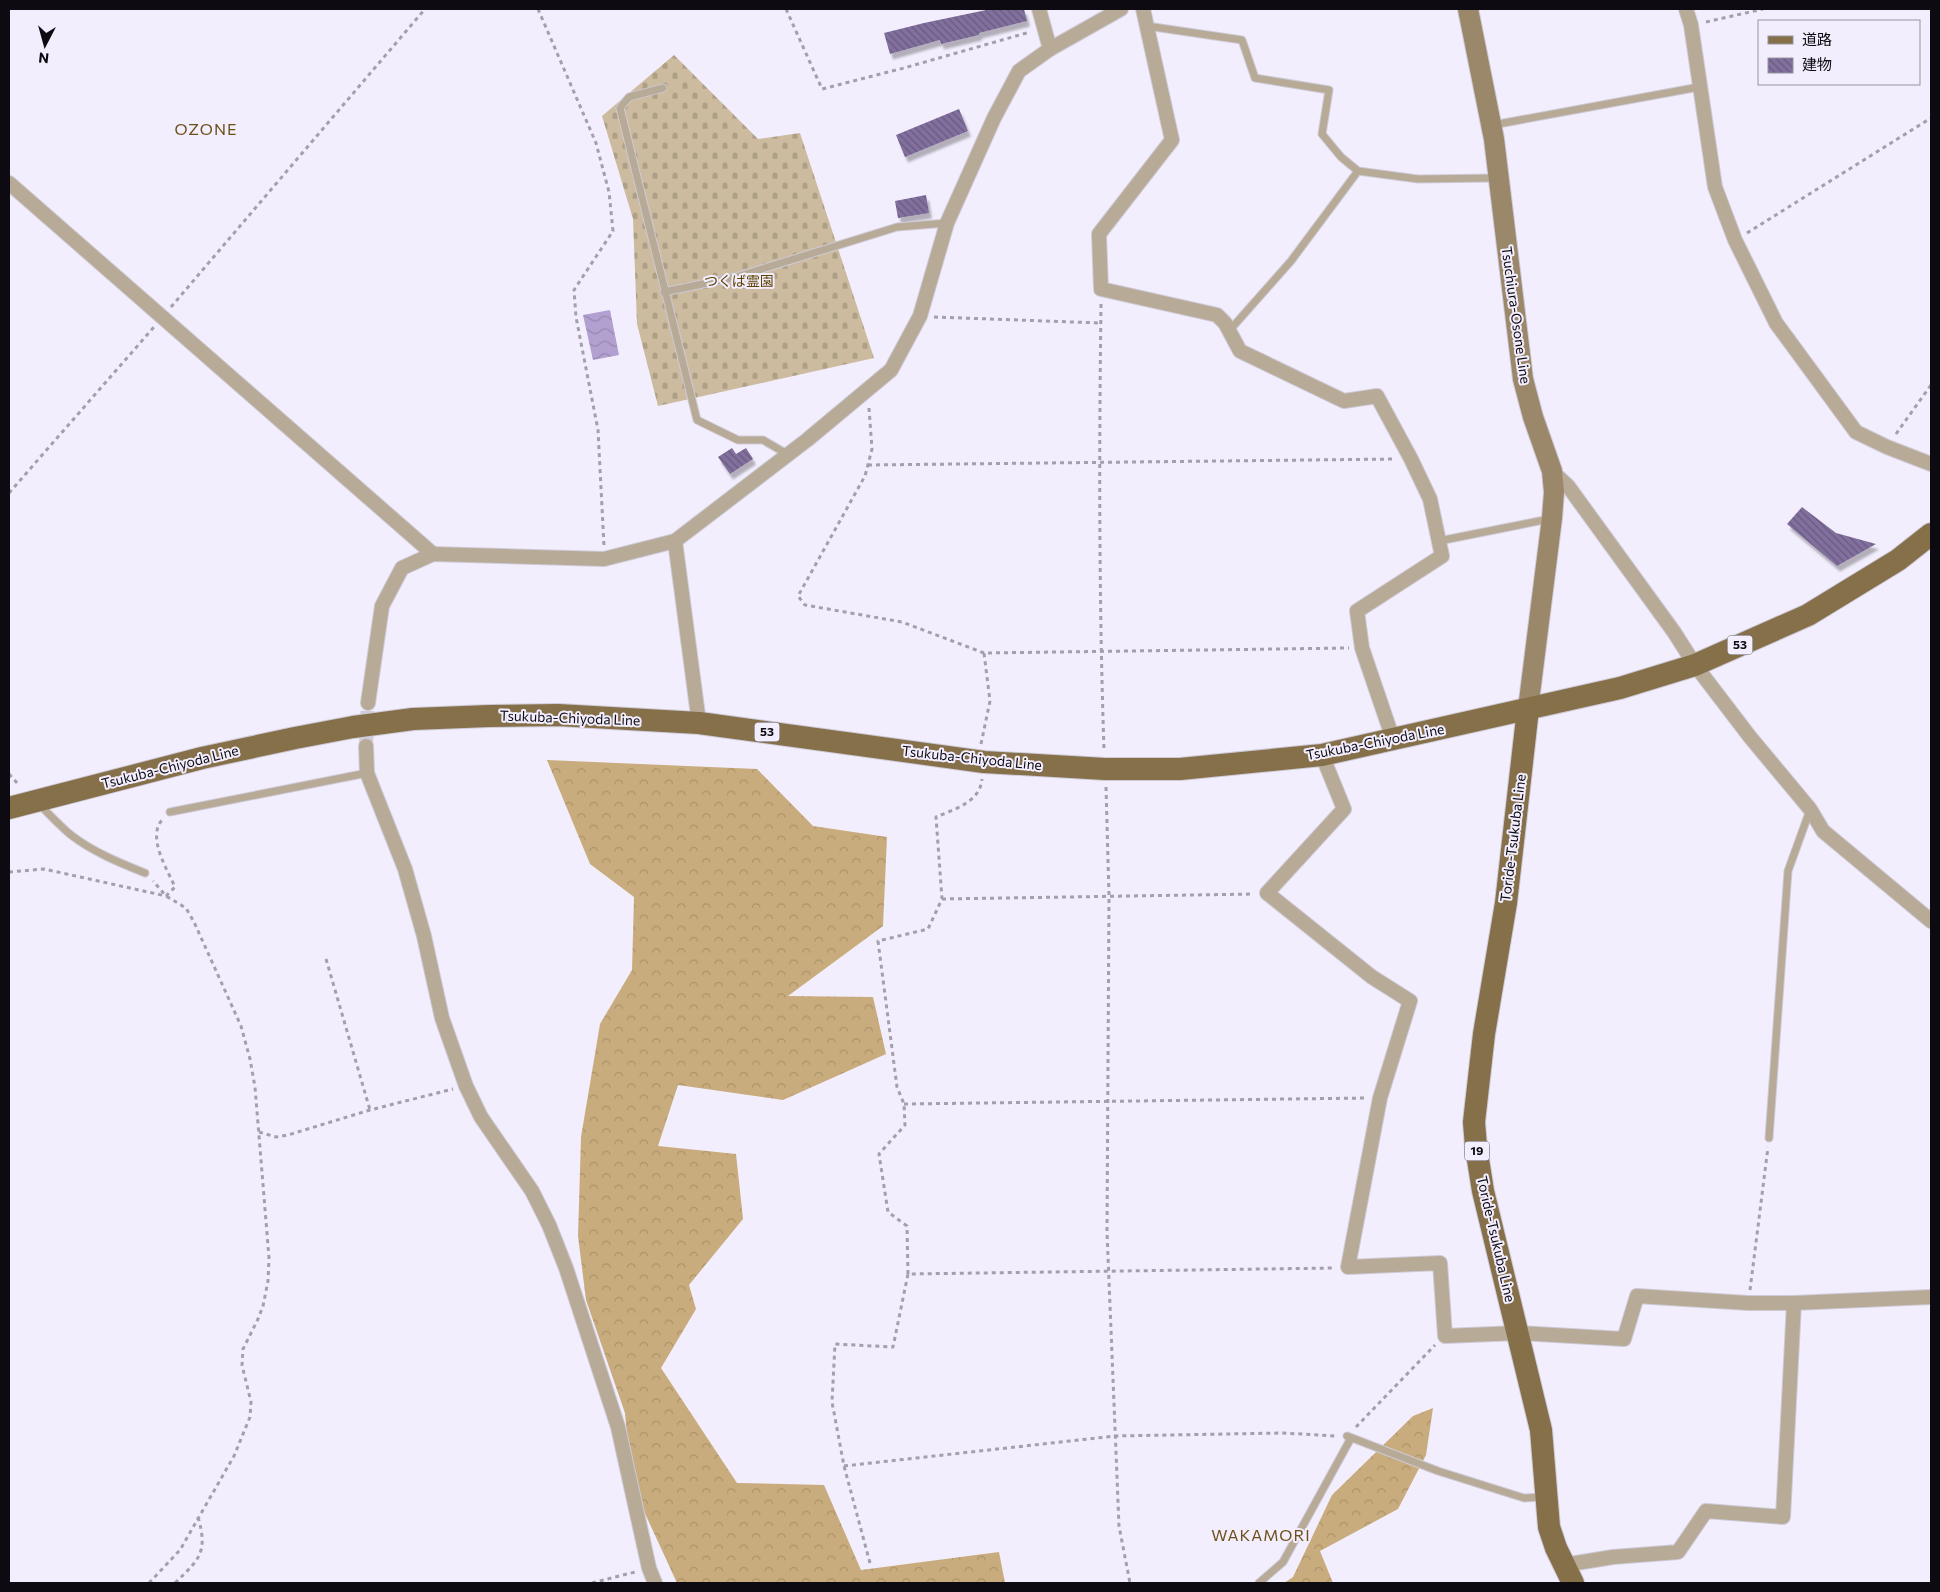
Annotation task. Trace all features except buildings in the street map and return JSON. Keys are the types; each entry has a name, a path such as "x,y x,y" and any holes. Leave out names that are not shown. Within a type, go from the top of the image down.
{"main road":[{"name":"Tsuchiura-Osone Line","path":"1468,9 1491,125 1499,178 1523,379 1533,417 1552,471 1554,492 1528,709"},
{"name":"Tsukuba-Chiyoda Line","path":"9,808 211,756 353,727 413,720 489,716 558,715 699,723 984,762 1105,769 1180,768 1322,755 1620,688 1695,665 1808,615 1898,560 1931,534"},
{"name":"Toride-Tsukuba Line","path":"1528,709 1506,903 1484,1034 1474,1122 1483,1191 1541,1430 1549,1527 1568,1574"}],"street":[{"path":"1039,9 1050,49"},
{"path":"368,703 382,606 402,568 433,554 604,559 675,541 807,440 891,370 920,316 947,223 994,118 1020,71 1050,49 1121,9"},
{"path":"1143,9 1172,140 1100,234 1101,289 1217,315 1225,323 1240,351 1344,401 1377,396 1430,499 1442,556 1357,611 1362,648 1392,739"},
{"path":"1686,9 1691,25 1715,187 1735,240 1776,323 1856,432 1887,447 1931,464"},
{"path":"9,183 433,554"},
{"path":"1552,471 1568,486 1668,624 1695,665 1750,737 1810,809 1823,831 1931,921"},
{"path":"675,541 699,723"},
{"path":"366,746 367,773 405,869 424,936 442,1018 466,1086 481,1117 532,1191 549,1225 566,1268 618,1427 649,1568 655,1583"},
{"path":"1322,755 1344,809 1267,893 1372,977 1410,1001 1380,1098 1348,1267 1440,1263 1444,1336 1518,1333 1624,1339 1637,1296 1748,1303 1794,1303 1931,1297"},
{"path":"1568,1574 1613,1557 1678,1552 1706,1511 1783,1517 1794,1303"}],"lane":[{"path":"1147,26 1242,40 1255,78 1329,90 1322,134 1341,157 1358,171 1418,179 1499,178"},
{"path":"1491,125 1699,87"},
{"path":"663,88 629,97 620,108 697,420 738,440 763,440 787,454"},
{"path":"1229,331 1291,261 1358,171"},
{"path":"664,292 736,276 897,227 947,223"},
{"path":"1439,541 1552,518"},
{"path":"170,812 367,773"},
{"path":"36,802 71,835 90,848 145,873"},
{"path":"1769,1138 1788,871 1810,809"},
{"path":"1259,1583 1283,1562 1349,1437 1438,1471 1524,1498 1546,1497"}],"path":[{"path":"9,492 163,316 425,9"},
{"path":"538,9 596,143 609,192 613,231 574,290 576,317 598,430 604,559"},
{"path":"786,9 822,89 1045,28"},
{"path":"1691,25 1726,19 1764,9"},
{"path":"1735,240 1931,118"},
{"path":"1101,289 1099,462 1100,652 1109,896 1107,1232 1119,1526 1130,1583"},
{"path":"920,316 1100,323"},
{"path":"1887,447 1931,385"},
{"path":"868,388 872,449 865,476 798,596 805,605 902,622 984,653 1362,648"},
{"path":"868,465 1411,459"},
{"path":"870,1563 844,1466 832,1402 835,1344 893,1347 908,1274 907,1226 888,1212 879,1154 905,1125 904,1104 897,1087 878,941 928,929 942,899 936,817 967,804 982,787 984,762 980,748 990,701 984,653"},
{"path":"166,896 175,887 156,843 158,824 170,812"},
{"path":"9,872 44,869 166,896"},
{"path":"145,873 166,896 186,908 241,1026 250,1059 259,1132 269,1258 268,1281 258,1319 244,1349 242,1365 251,1402 250,1417 234,1456 180,1550 149,1583"},
{"path":"942,899 1267,893"},
{"path":"326,959 370,1110"},
{"path":"259,1132 276,1137 370,1110 466,1086"},
{"path":"904,1104 1380,1098"},
{"path":"1748,1303 1769,1138"},
{"path":"908,1274 1348,1267"},
{"path":"844,1466 1115,1436 1283,1433 1349,1437 1444,1336"},
{"path":"175,1583 193,1566 199,1557 203,1544 198,1517"},
{"path":"592,1583 649,1568"}],"green space":[{"name":"つくば霊園","path":"674,55 758,139 800,133 874,358 658,406 637,324 633,219 602,116"},
{"path":"547,760 757,769 813,826 887,837 883,926 788,996 873,997 886,1054 783,1100 678,1085 658,1146 736,1154 743,1219 689,1285 696,1309 661,1368 737,1483 824,1485 861,1570 999,1552 1005,1583 677,1583 631,1483 625,1413 586,1300 578,1236 581,1137 600,1024 632,970 634,897 590,864"},
{"path":"1433,1408 1426,1455 1398,1509 1320,1551 1333,1583 1284,1583 1293,1577 1332,1495 1413,1416"}],"water":[{"path":"610,310 619,355 593,360 583,315"}],"tunnel":[{"path":"366,746 368,703"}],"district":[{"name":"OZONE","path":"206,129"},
{"name":"WAKAMORI","path":"1261,1535"}]}
